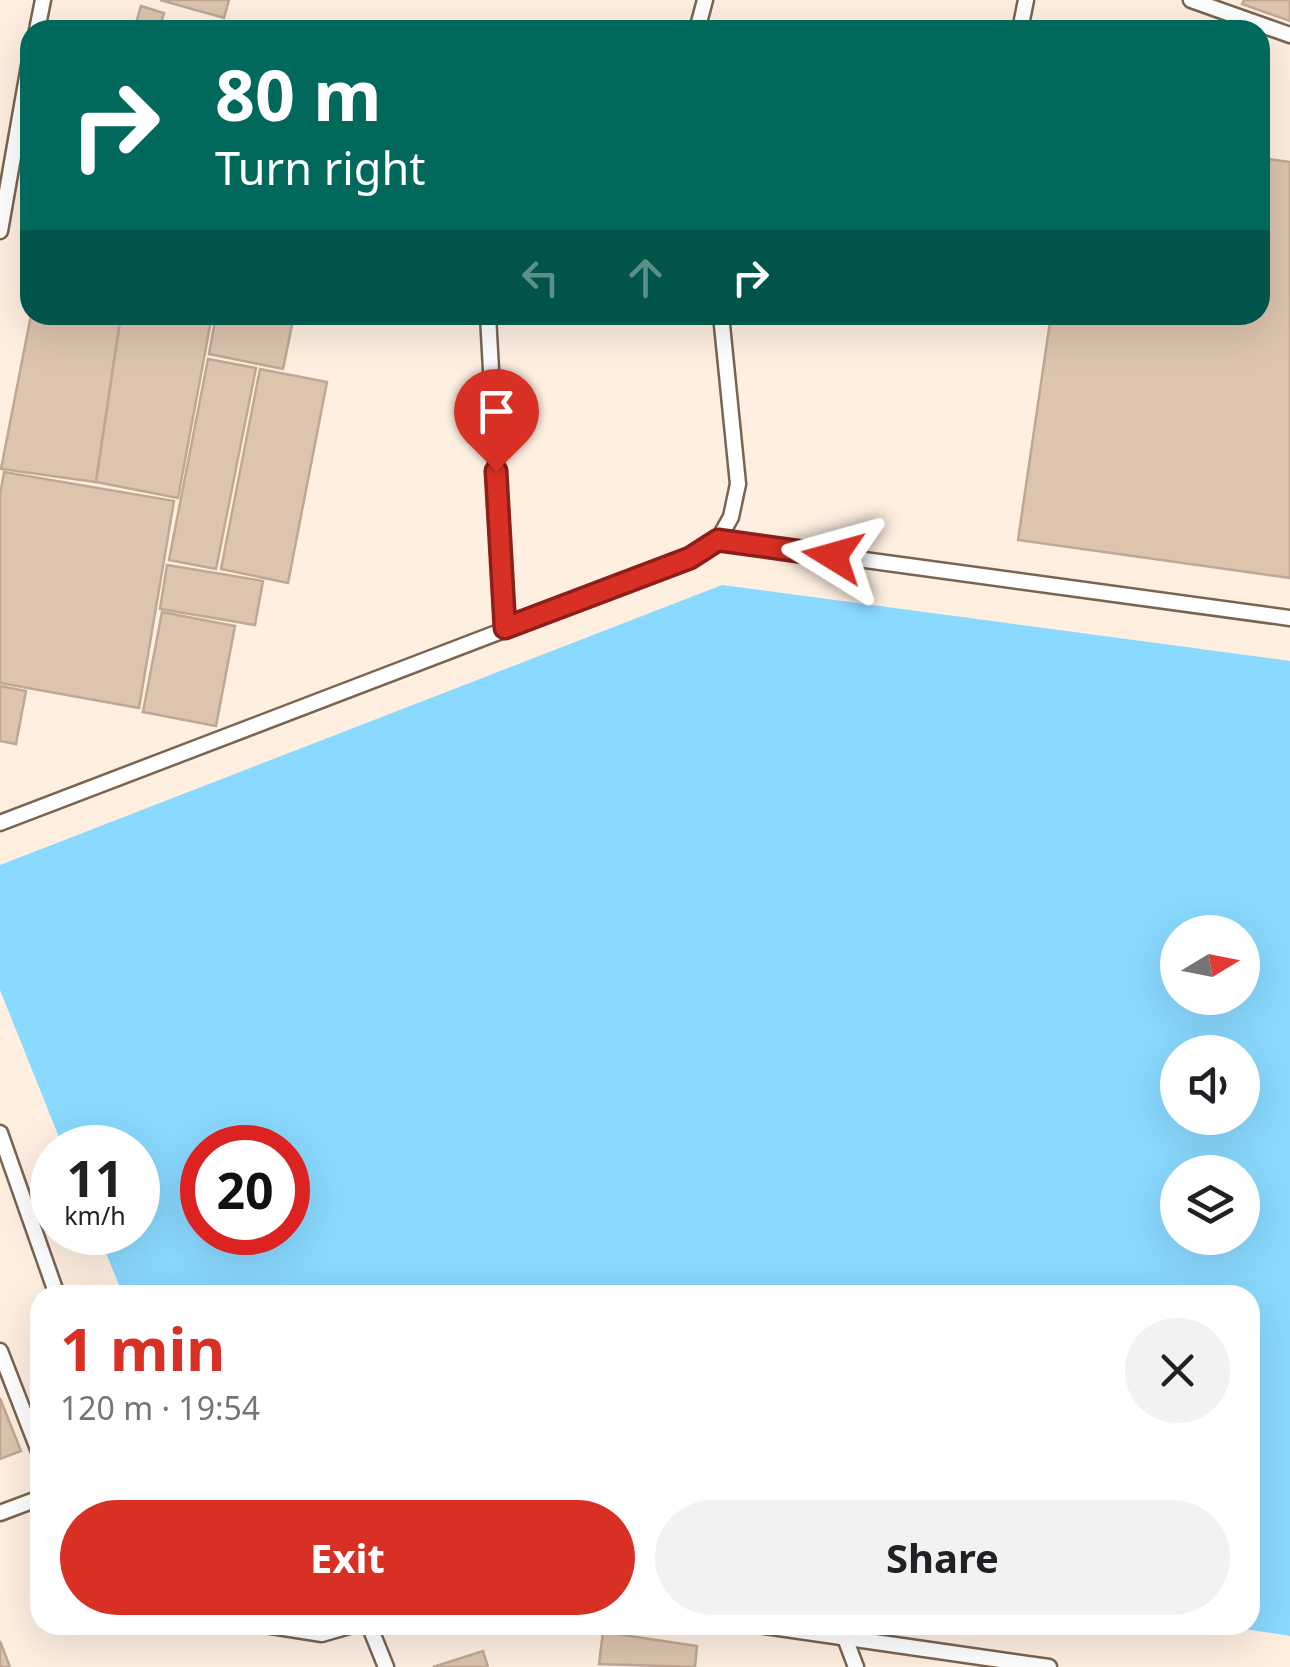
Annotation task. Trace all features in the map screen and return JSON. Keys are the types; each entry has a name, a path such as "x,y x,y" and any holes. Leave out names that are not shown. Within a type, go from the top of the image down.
{"lane":[{"path":"1191,0 1249,20"},
{"path":"0,231 20,122"},
{"path":"489,325 505,628"},
{"path":"0,823 690,558 718,540 731,517 738,484 722,325"},
{"path":"718,540 1290,618"},
{"path":"0,1133 53,1285"},
{"path":"0,1352 30,1428"},
{"path":"0,1513 30,1502"},
{"path":"373,1635 386,1667"},
{"path":"825,1635 1049,1667"},
{"path":"845,1638 856,1667"}],"water":[{"path":"722,585 1290,661 1290,1636 1260,1631 1260,1285 119,1285 107,1255 160,1255 160,1125 54,1125 0,990 0,865"}],"building":[{"path":"160,0 229,0 224,18"},
{"path":"1244,0 1290,0 1290,21 1242,4"},
{"path":"141,6 164,13 162,20 137,20"},
{"path":"1270,159 1290,162 1290,578 1018,540 1050,325 1270,325"},
{"path":"29,325 120,325 96,482 1,469"},
{"path":"120,325 210,325 178,498 96,482"},
{"path":"214,325 292,325 283,369 209,354"},
{"path":"208,359 256,368 216,569 169,560"},
{"path":"260,369 327,382 288,583 221,569"},
{"path":"4,472 174,501 139,708 0,683 0,495"},
{"path":"167,565 263,581 255,625 160,609"},
{"path":"162,612 235,626 216,726 143,712"},
{"path":"0,686 26,691 16,744 0,741"},
{"path":"0,1398 21,1451 0,1459"},
{"path":"603,1635 697,1646 695,1667 599,1664"},
{"path":"0,1641 10,1667 0,1667"},
{"path":"483,1651 488,1667 433,1667"}],"route":[{"path":"496,471 505,628 690,558 718,540 833,556"}]}
